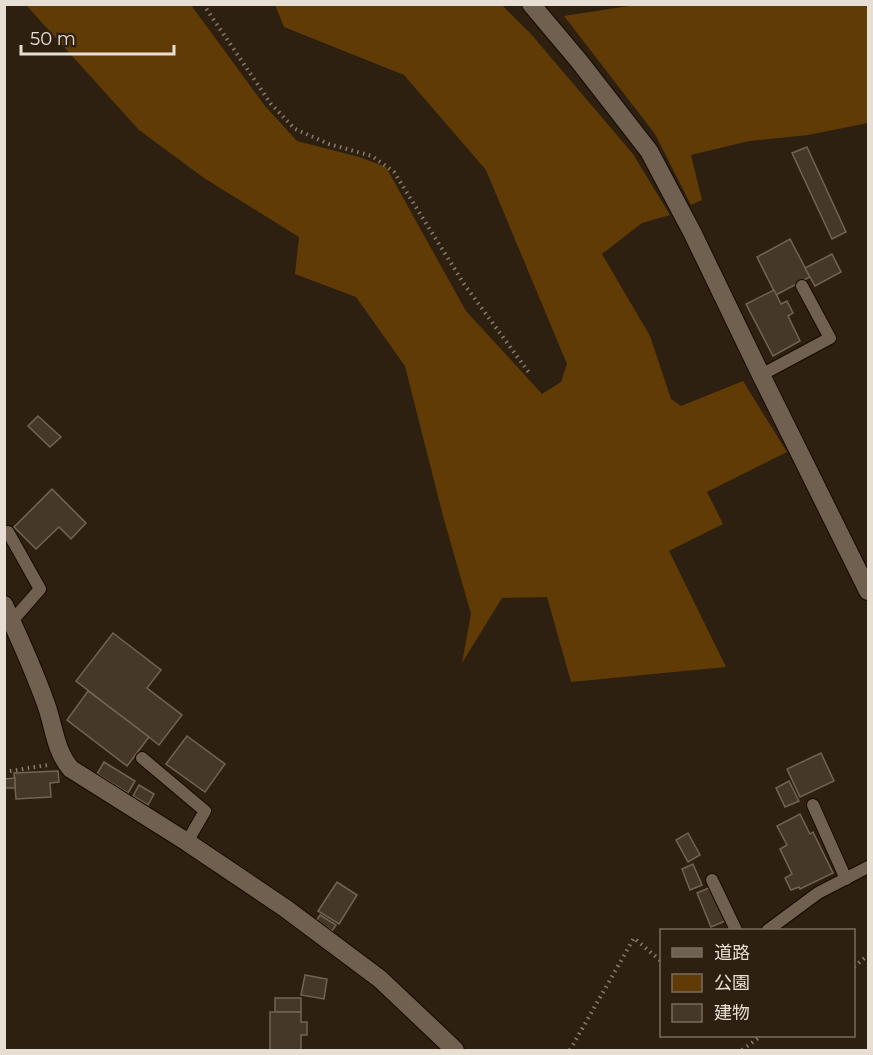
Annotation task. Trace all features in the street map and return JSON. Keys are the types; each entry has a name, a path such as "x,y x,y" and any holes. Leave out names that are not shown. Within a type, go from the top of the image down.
{"street":[{"path":"531,4 649,151 692,232 868,591"},
{"path":"8,613 46,705 60,753 71,769 187,842 285,908 380,979 455,1050"}],"lane":[{"path":"761,375 830,338 802,286"},
{"path":"8,532 40,589 8,613"},
{"path":"142,758 205,811 187,842"},
{"path":"813,805 846,879"},
{"path":"769,929 818,894 868,867"},
{"path":"712,880 736,929"}],"path":[{"path":"203,4 271,104 295,129 329,144 372,156 394,172 465,284 530,374"},
{"path":"4,772 66,763"},
{"path":"570,1050 634,938 660,960"},
{"path":"855,966 868,955"},
{"path":"742,1050 758,1037"}],"green space":[{"path":"26,5 191,5 265,106 297,141 359,157 386,167 466,311 542,394 561,382 567,364 486,170 404,75 284,27 275,5 502,5 531,34 633,154 670,215 642,223 602,254 650,336 671,399 681,406 743,381 787,452 707,492 723,524 669,551 726,667 571,682 547,597 502,598 462,663 471,614 443,516 405,366 356,297 295,274 299,237 204,178 139,130"},
{"path":"635,5 868,5 868,123 808,135 749,141 691,155 702,200 691,205 655,134 564,16"}],"building":[{"path":"807,147 846,232 832,239 792,153"},
{"path":"790,239 810,277 776,295 757,257"},
{"path":"832,254 841,272 815,286 805,268"},
{"path":"774,290 781,304 787,301 793,313 788,316 800,341 773,356 746,304"},
{"path":"38,416 61,437 50,447 28,426"},
{"path":"52,489 86,523 71,539 59,527 36,549 14,527"},
{"path":"113,633 161,670 147,688 182,715 159,745 76,681"},
{"path":"88,691 149,737 127,766 67,720"},
{"path":"187,736 225,764 205,792 166,764"},
{"path":"821,753 834,781 800,797 787,769"},
{"path":"104,762 135,781 128,793 97,774"},
{"path":"58,771 59,782 50,783 51,797 16,799 14,773"},
{"path":"15,778 15,788 4,788 4,779"},
{"path":"789,781 799,801 785,807 776,788"},
{"path":"139,785 154,794 148,805 133,796"},
{"path":"800,814 810,834 813,832 833,873 800,889 799,887 791,890 785,878 792,874 780,849 787,845 777,826"},
{"path":"688,833 700,855 688,862 676,840"},
{"path":"693,864 702,885 690,890 682,869"},
{"path":"337,882 357,895 339,924 318,911"},
{"path":"711,887 725,921 711,927 697,893"},
{"path":"320,915 336,925 332,931 316,921"},
{"path":"305,975 327,979 324,999 301,995"},
{"path":"275,998 301,998 301,1012 275,1012"},
{"path":"270,1012 301,1012 301,1022 307,1022 307,1035 301,1035 301,1050 270,1050"}]}
